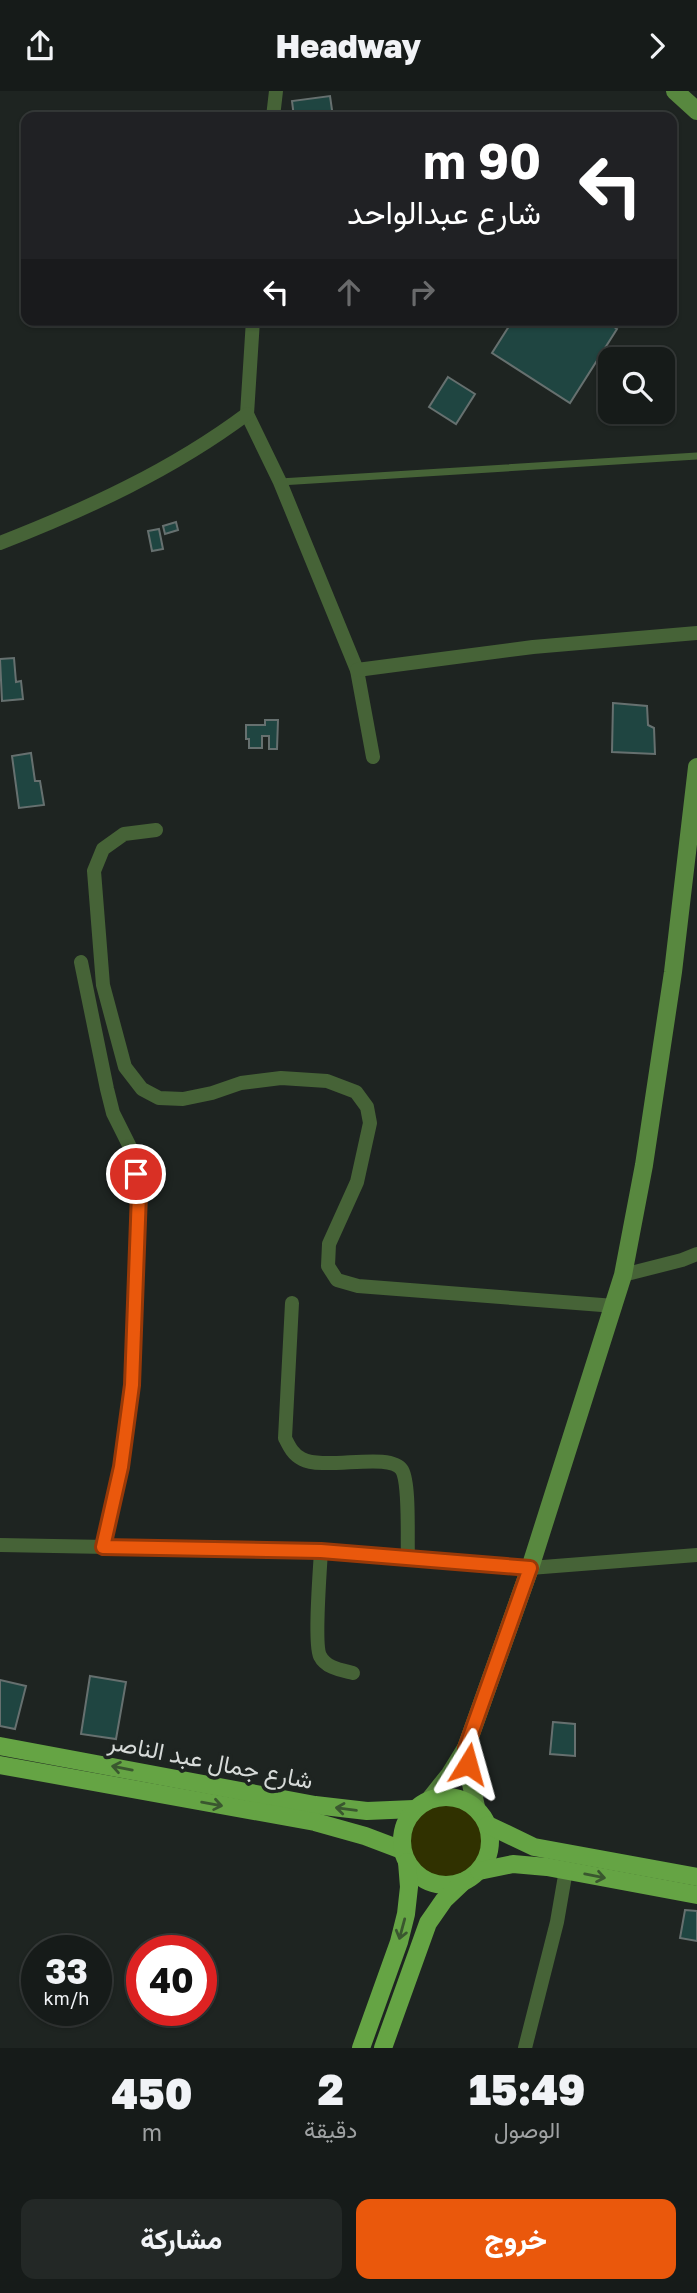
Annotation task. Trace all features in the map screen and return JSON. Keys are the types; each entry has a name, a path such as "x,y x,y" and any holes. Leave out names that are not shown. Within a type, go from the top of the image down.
{"main road":[{"name":"شارع جمال عبد الناصر","path":"0,1745 314,1805 367,1811 414,1809"},
{"name":"شارع جمال عبد الناصر","path":"0,1765 315,1822 365,1836 404,1856"},
{"path":"360,2048 399,1942 406,1914 409,1887 401,1836 405,1821 414,1809 430,1799 446,1796 462,1799 476,1807 488,1825 491,1841 488,1857 479,1871 444,1900 428,1923 383,2048"},
{"path":"488,1825 534,1847 697,1877"},
{"path":"404,1856 417,1875 431,1882 447,1885 463,1882"},
{"path":"479,1871 513,1864 566,1870 697,1895"}],"street":[{"path":"274,112 276,91"},
{"path":"676,91 697,101"},
{"path":"676,91 697,111"},
{"path":"253,326 247,414 279,482 357,670 373,757"},
{"path":"0,543 60,519 130,486 212,440 247,414"},
{"path":"357,670 533,647 697,633"},
{"path":"430,1799 466,1748 530,1568 623,1275 644,1165 669,1000 697,767"},
{"path":"156,830 124,834 103,849 94,871 103,985 125,1067 142,1089 159,1098 183,1099 241,1083 281,1078 327,1081 356,1092 367,1107 370,1123 357,1182 329,1244 328,1266 337,1280 358,1286 615,1305"},
{"path":"81,962 113,1113 134,1155 139,1193 132,1385 121,1467 103,1547"},
{"path":"623,1275 697,1254"},
{"path":"292,1303 285,1438 291,1450 302,1459 323,1464 380,1461 397,1465 402,1471 406,1486 408,1557"},
{"path":"0,1545 321,1551 530,1568 697,1555"},
{"path":"321,1551 317,1640 320,1655 331,1667 353,1673"},
{"path":"466,1748 476,1807"},
{"path":"525,2048 557,1922 566,1870"}],"lane":[{"path":"279,482 697,456"}],"shaded area":[{"path":"439,1803 453,1803 467,1809 478,1820 484,1841 481,1856 473,1868 453,1879 439,1879 425,1873 414,1862 408,1848 408,1834 414,1820 425,1809"}],"building":[{"path":"330,96 332,112 293,112 292,101"},
{"path":"509,326 613,326 617,329 606,347 598,347 598,359 570,403 492,353"},
{"path":"448,377 475,394 456,424 429,407"},
{"path":"176,522 178,530 165,534 163,526"},
{"path":"159,529 163,549 152,551 148,531"},
{"path":"14,658 16,682 21,681 23,699 2,701 0,659"},
{"path":"613,703 647,706 648,725 654,728 655,754 612,752"},
{"path":"265,720 278,720 277,749 269,749 269,736 262,736 262,748 249,748 246,725 265,725"},
{"path":"31,753 35,781 40,781 44,805 19,808 12,756"},
{"path":"90,1676 126,1682 116,1739 81,1734"},
{"path":"0,1680 26,1686 15,1729 0,1726"},
{"path":"553,1722 575,1724 575,1756 550,1754"},
{"path":"685,1910 697,1911 697,1941 680,1938"}],"route":[{"path":"136,1174 139,1193 132,1385 121,1467 103,1547 321,1551 530,1568 466,1748 468,1764"}]}
